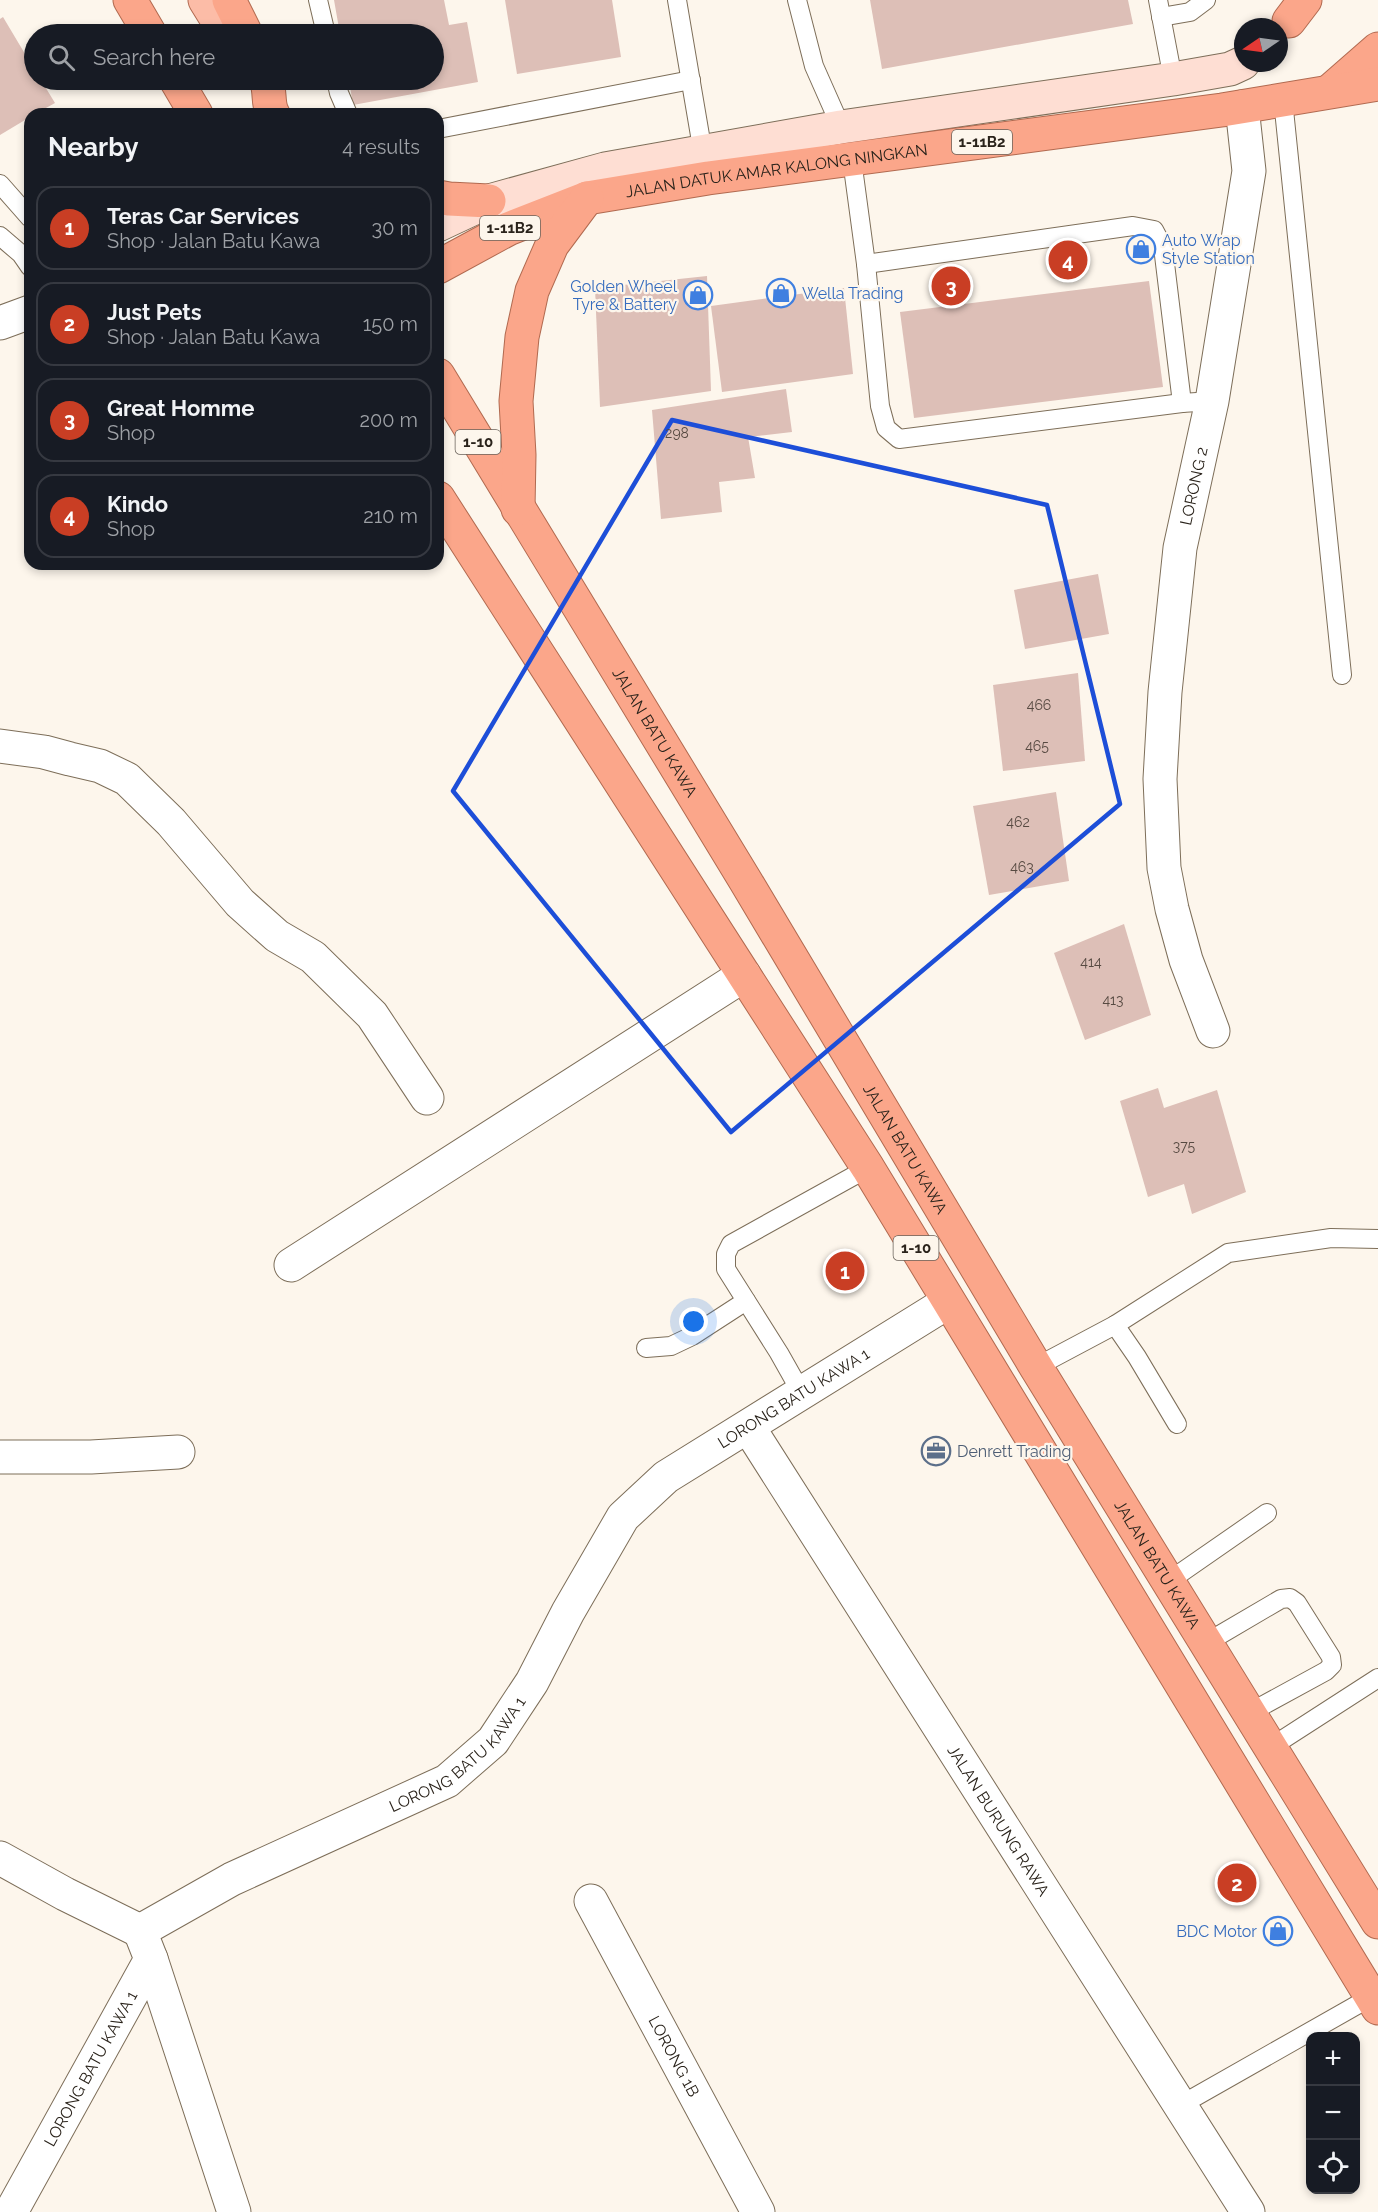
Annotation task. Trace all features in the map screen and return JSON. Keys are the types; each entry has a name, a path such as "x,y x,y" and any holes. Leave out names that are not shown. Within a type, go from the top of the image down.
{"highway":[{"path":"130,0 144,24"},
{"path":"228,0 241,24"},
{"path":"1330,91 1378,49"},
{"name":"JALAN DATUK AMAR KALONG NINGKAN","path":"444,264 508,229 587,198 705,164 852,160 1242,106 1378,84"},
{"path":"182,90 192,108"},
{"path":"444,197 489,201"},
{"path":"518,509 519,455 516,401 522,337 532,291 552,245 587,198"},
{"name":"JALAN BATU KAWA","path":"444,385 745,880 1036,1367 1378,1922"},
{"name":"1-10","path":"444,507 868,1168 1375,2003"}],"main road":[{"path":"205,0 219,24"},
{"path":"444,222 489,201 605,169 705,164 841,127 1173,79 1234,67"}],"street":[{"name":"LORONG 2","path":"1213,1031 1186,960 1172,909 1164,868 1160,779 1165,692 1197,402 1249,171 1242,106"},
{"path":"0,323 24,314"},
{"path":"0,746 44,752 100,766 127,779 171,822 240,903 277,936 313,957 372,1015 428,1098"},
{"path":"291,1265 744,975"},
{"name":"LORONG BATU KAWA 1","path":"11,2212 146,1945 232,1879 447,1781 493,1742 531,1682 623,1516 666,1477 749,1428 801,1392 948,1302"},
{"name":"JALAN BURUNG RAWA","path":"749,1428 1248,2212"},
{"path":"0,1457 91,1457 178,1452"},
{"path":"0,1858 65,1894 146,1945 234,2212"},
{"name":"LORONG 1B","path":"591,1900 758,2212"}],"lane":[{"path":"318,0 324,24"},
{"path":"677,0 705,164"},
{"path":"797,0 814,66 841,127"},
{"path":"1173,79 1159,8 1190,12 1206,0"},
{"path":"444,128 691,80"},
{"path":"340,90 346,108"},
{"path":"1283,100 1342,675"},
{"path":"852,160 866,264 880,406 886,428 899,438 1197,402 1163,247 1154,230 1133,226 866,264"},
{"path":"0,184 24,211"},
{"path":"0,236 24,258"},
{"path":"801,1392 726,1269 726,1254 731,1244 868,1168"},
{"path":"1036,1367 1115,1325 1228,1253 1331,1238 1378,1239"},
{"path":"646,1348 671,1346 692,1336 747,1301"},
{"path":"1115,1325 1177,1424"},
{"path":"1168,1581 1267,1512"},
{"path":"1206,1643 1281,1599 1290,1598 1297,1603 1331,1657 1332,1665 1326,1671 1249,1713"},
{"path":"1271,1747 1378,1678"},
{"path":"1179,2106 1375,2003"}],"highlighted area":[{"path":"672,420 1047,505 1120,804 731,1132 453,791"}],"building":[{"path":"334,0 444,0 449,25 467,22 478,82 444,88 444,24 338,24"},
{"path":"505,0 612,0 621,57 517,74"},
{"path":"870,0 1128,0 1133,24 882,69"},
{"path":"3,17 24,52 24,90 47,90 55,103 46,108 24,108 24,121 0,135 0,19"},
{"path":"351,90 435,90 353,105"},
{"path":"707,276 711,391 600,407 595,288"},
{"path":"1149,281 1163,387 914,418 900,312"},
{"path":"844,288 853,374 722,392 711,306"},
{"path":"786,389 792,432 748,437 755,478 719,482 722,512 661,519 652,410"},
{"path":"1098,574 1109,634 1025,649 1014,590"},
{"path":"1078,673 1085,761 1003,771 993,685"},
{"path":"1056,792 1069,881 989,895 973,806"},
{"path":"1124,924 1151,1015 1085,1040 1054,953"},
{"path":"1158,1088 1164,1108 1217,1090 1246,1192 1192,1214 1184,1184 1148,1197 1120,1101"}],"place":[{"name":"Auto Wrap Style Station","path":"1141,249"},
{"name":"Kindo","path":"1068,260"},
{"name":"Great Homme","path":"951,286"},
{"name":"Wella Trading","path":"781,293"},
{"name":"Golden Wheel Tyre & Battery","path":"698,295"},
{"name":"Teras Car Services","path":"845,1271"},
{"name":"Denrett Trading","path":"936,1451"},
{"name":"Just Pets","path":"1237,1883"},
{"name":"BDC Motor","path":"1278,1931"}]}
